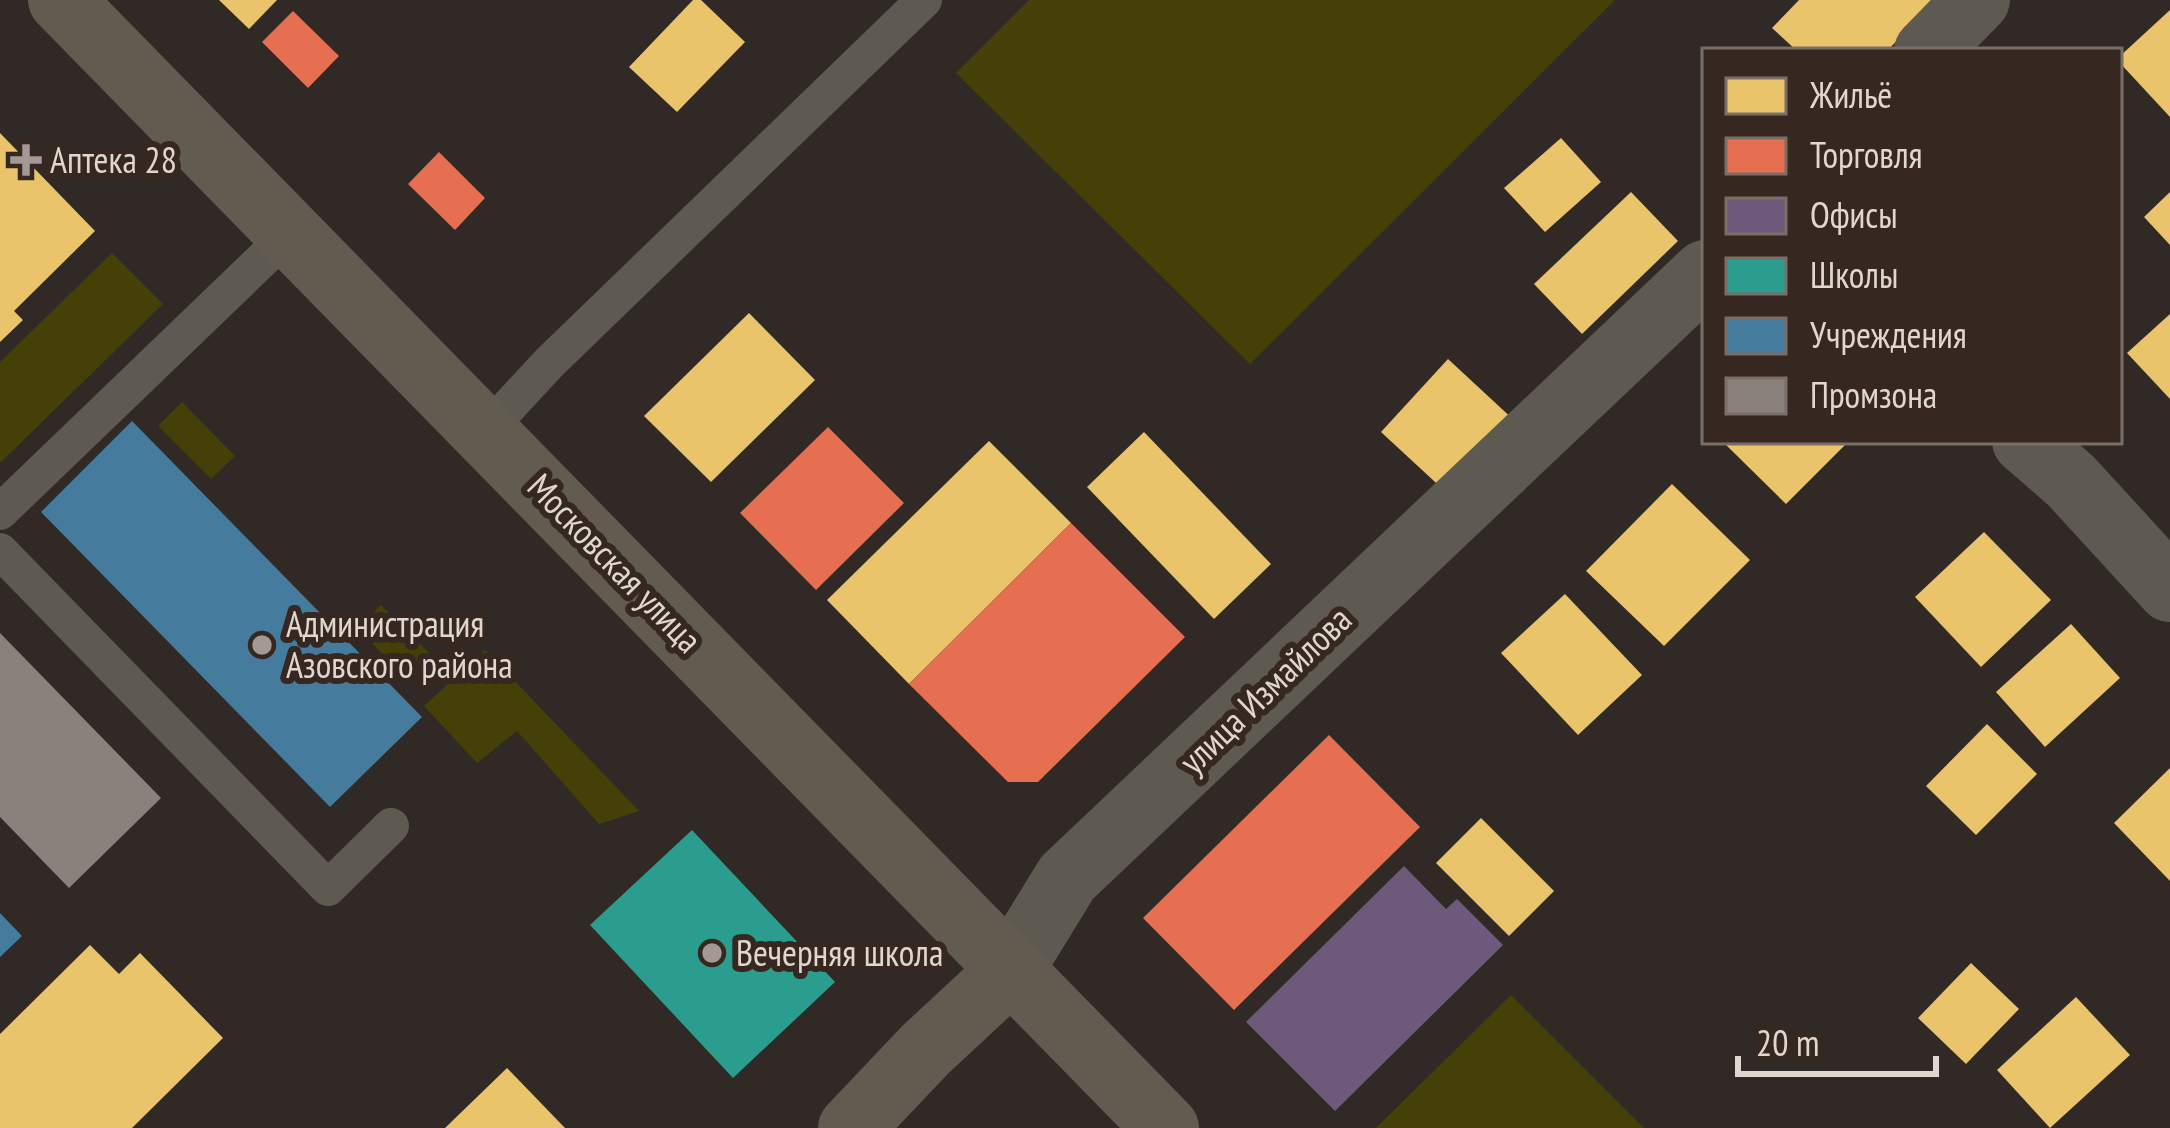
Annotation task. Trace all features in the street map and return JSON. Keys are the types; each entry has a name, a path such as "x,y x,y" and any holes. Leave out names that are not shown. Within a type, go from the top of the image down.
{"main road":[{"name":"Московская улица","path":"61,0 1166,1128"},
{"name":"улица Измайлова","path":"850,1128 926,1048 1010,971"}],"street":[{"path":"1930,48 1977,0"},
{"name":"улица Измайлова","path":"1010,971 1067,878 1702,276"},
{"path":"2029,444 2072,481 2170,590"}],"lane":[{"path":"486,431 549,363 924,0"},
{"path":"0,512 290,232"},
{"path":"0,551 328,888 391,826"}],"shaded area":[{"path":"1029,0 1615,0 1250,364 956,73"},
{"path":"112,253 163,304 0,463 0,362"},
{"path":"182,402 235,456 211,479 158,426"},
{"path":"381,605 434,658 410,682 357,628"},
{"path":"485,650 639,811 599,824 517,731 477,763 424,706"},
{"path":"1511,995 1644,1128 1376,1128"}],"building: Жильё":[{"path":"219,0 277,0 249,29"},
{"path":"693,0 701,0 745,42 677,112 629,67"},
{"path":"1799,0 1936,0 1890,48 1794,48 1772,28"},
{"path":"2170,10 2170,117 2122,65 2122,54"},
{"path":"0,133 95,231 14,311 23,320 0,342"},
{"path":"1561,138 1601,182 1545,232 1504,188"},
{"path":"1631,192 1678,241 1582,334 1534,284"},
{"path":"2170,192 2170,245 2144,217"},
{"path":"749,313 815,380 711,482 644,416"},
{"path":"2170,314 2170,399 2127,353"},
{"path":"1448,359 1516,422 1448,494 1381,432"},
{"path":"1144,432 1271,564 1214,619 1087,487"},
{"path":"989,441 1071,523 909,684 827,600"},
{"path":"1725,444 1846,444 1786,504"},
{"path":"1672,484 1750,560 1664,646 1586,571"},
{"path":"1984,532 2051,600 1981,667 1915,597"},
{"path":"1565,594 1642,675 1578,735 1501,653"},
{"path":"2071,624 2120,678 2045,747 1996,692"},
{"path":"1987,724 2037,774 1976,835 1926,786"},
{"path":"2170,768 2170,881 2114,823"},
{"path":"1481,818 1554,891 1509,936 1436,863"},
{"path":"90,945 119,974 140,953 223,1038 132,1128 0,1128 0,1034"},
{"path":"1971,963 2019,1009 1966,1064 1918,1018"},
{"path":"2076,997 2130,1055 2050,1128 1997,1070"},
{"path":"507,1068 565,1128 445,1128"}],"building: Торговля":[{"path":"293,11 339,56 308,88 262,42"},
{"path":"439,152 485,198 455,230 408,184"},
{"path":"828,427 904,503 816,590 740,513"},
{"path":"1071,523 1185,637 1038,782 1008,782 909,684"},
{"path":"1329,735 1420,827 1234,1010 1143,918"}],"building: Офисы":[{"path":"1404,866 1446,909 1457,899 1503,945 1335,1111 1246,1022"}],"building: Школы":[{"name":"Вечерняя школа","path":"692,830 835,982 733,1078 590,925"}],"building: Учреждения":[{"name":"Администрация Азовского района","path":"132,421 422,717 330,807 41,512"},
{"path":"0,913 22,936 0,957"}],"building: Промзона":[{"path":"0,633 161,798 69,888 0,817"}],"place":[{"name":"Аптека 28","path":"26,160"},
{"name":"Администрация Азовского района","path":"262,645"},
{"name":"Вечерняя школа","path":"712,953"}]}
